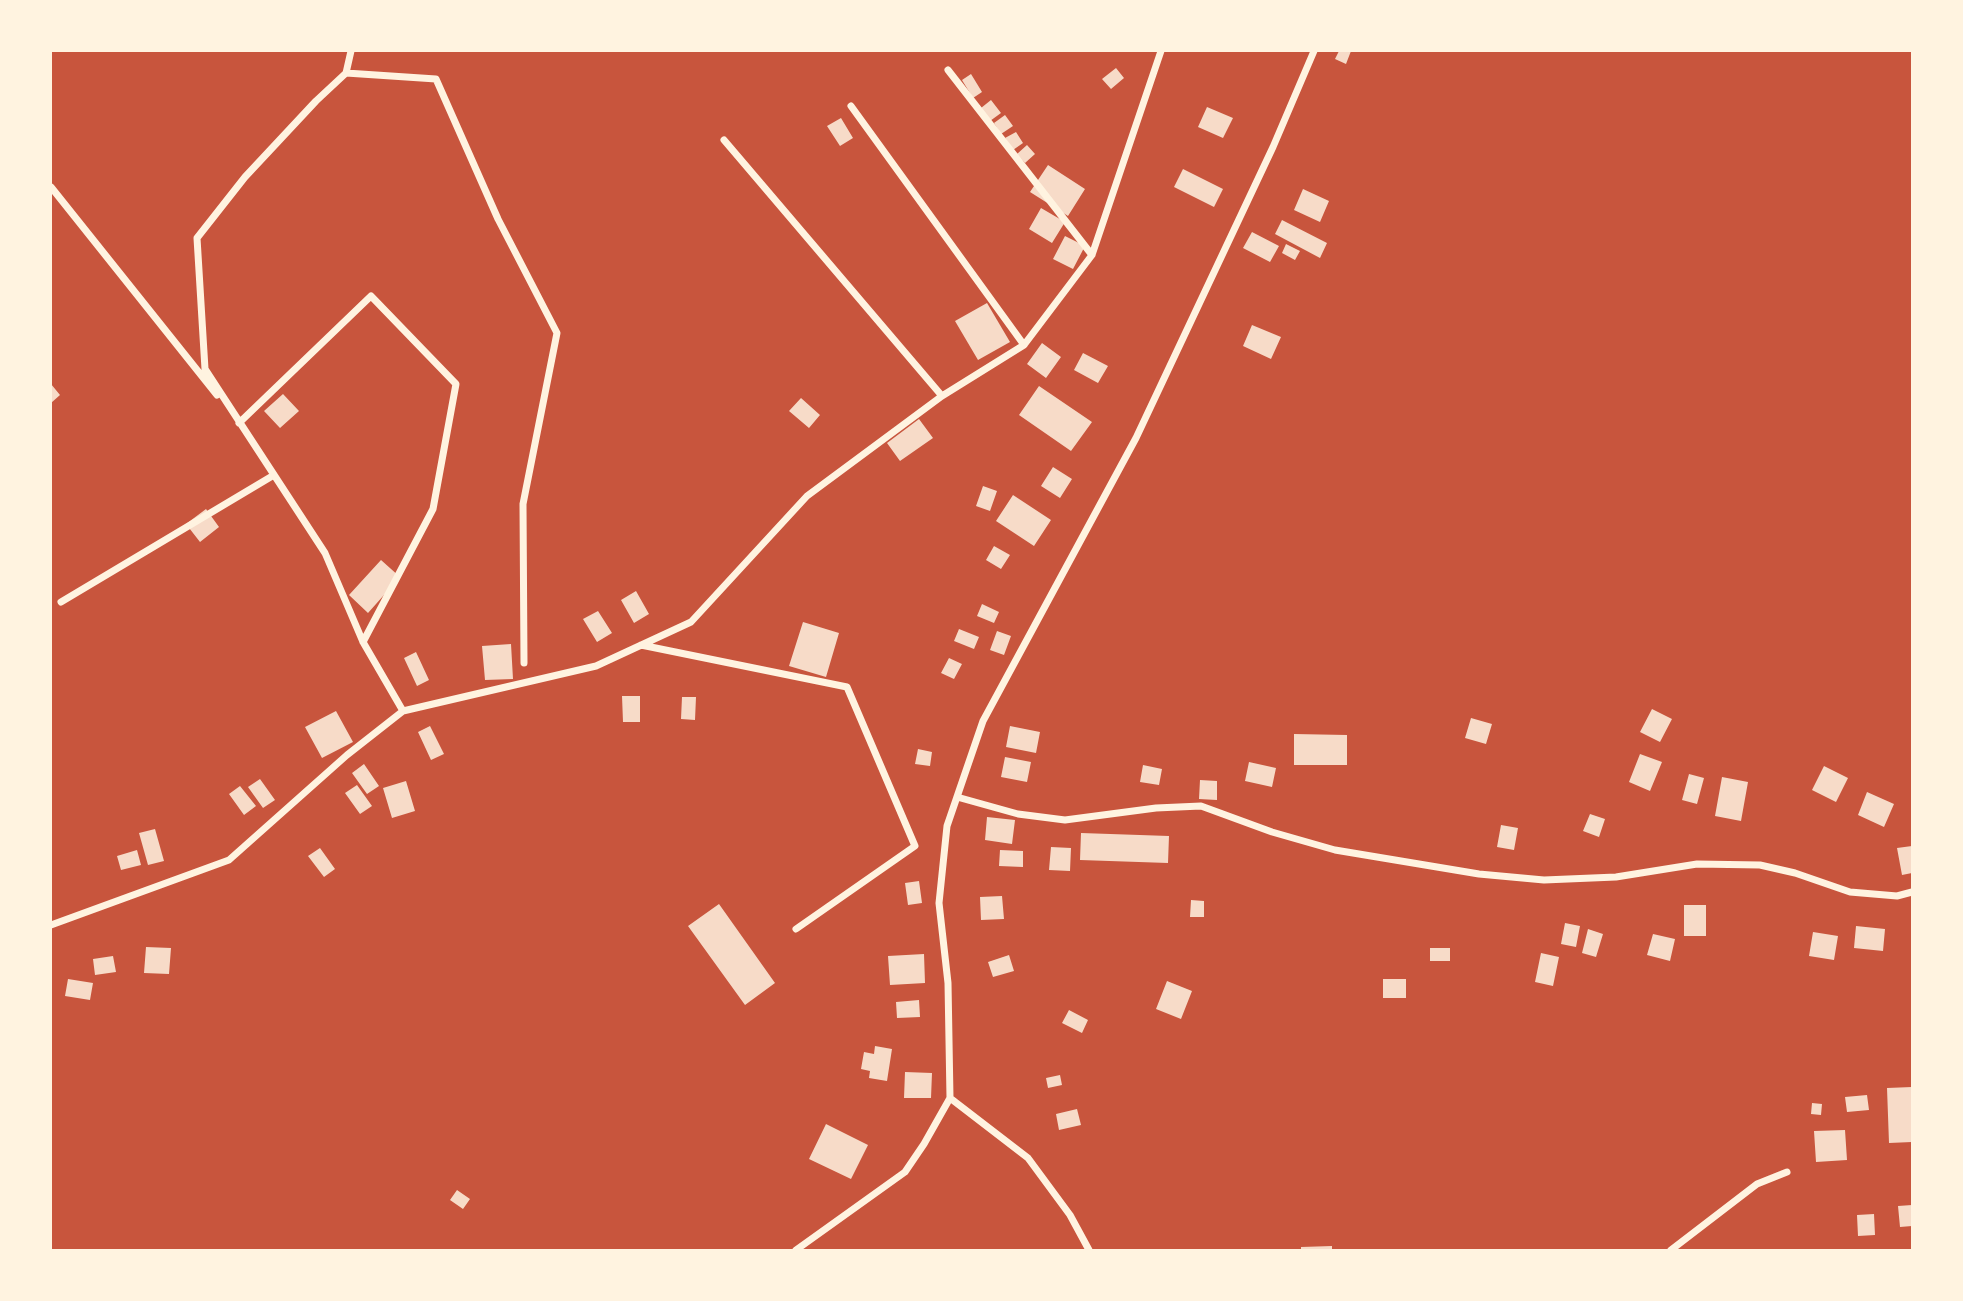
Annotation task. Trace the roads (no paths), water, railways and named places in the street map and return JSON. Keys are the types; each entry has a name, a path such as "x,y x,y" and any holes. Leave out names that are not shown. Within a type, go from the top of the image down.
{"street":[{"path":"351,51 346,73 245,177 197,238 205,369 325,552 363,642 403,711"},
{"path":"51,925 229,860 347,755 403,711 596,666 691,622 807,496 942,396 1024,345 1092,255 1161,51"},
{"path":"796,1250 905,1172 950,1098 948,983 939,903 947,826 983,720 1136,438 1273,147 1314,51"},
{"path":"948,70 1092,255"},
{"path":"346,73 436,79 498,219 557,333 523,504 524,663"},
{"path":"851,106 1024,345"},
{"path":"724,140 942,396"},
{"path":"51,187 239,423"},
{"path":"239,423 371,296 456,384 433,509 363,642"},
{"path":"61,602 274,475"},
{"path":"640,645 846,687 915,846 796,929"},
{"path":"957,797 1018,814 1065,820 1156,808 1201,806 1272,832 1335,850 1479,874 1544,880 1616,877 1698,864 1760,865 1795,873 1850,892 1896,896 1912,892"},
{"path":"950,1098 1028,1158 1070,1215 1089,1250"},
{"path":"1671,1250 1757,1184 1787,1172"}]}
